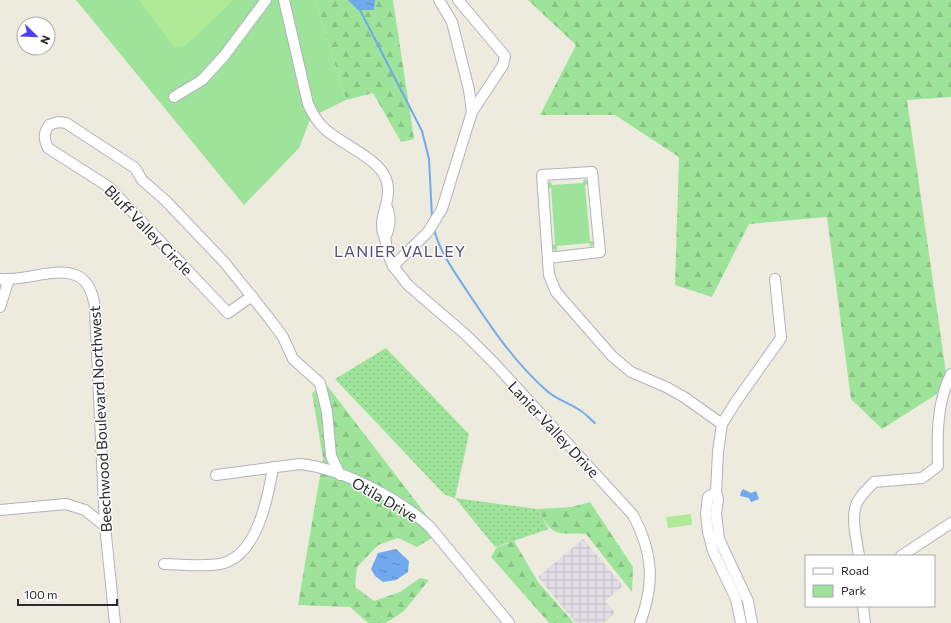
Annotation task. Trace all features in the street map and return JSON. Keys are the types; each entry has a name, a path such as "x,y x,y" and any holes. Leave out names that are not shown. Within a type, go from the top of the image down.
{"street":[{"path":"174,97 202,80 224,56 266,0"},
{"path":"284,0 310,108 315,118 325,129 356,150 382,172 388,185 387,207 383,214 381,231 385,238 388,254 393,266 428,232 442,210 472,112 503,65 505,56 458,0"},
{"path":"439,0 452,22 469,90 472,112"},
{"name":"Bluff Valley Circle","path":"252,296 228,313 109,187 48,148 44,140 45,132 49,125 58,122 66,123 135,168 142,180 166,201 214,252 252,296 283,337 293,359 320,384 327,412 331,456 340,475"},
{"path":"548,258 600,252 592,172 542,175 549,275 556,292 612,356 631,372 666,387 722,424"},
{"name":"Lanier Valley Drive","path":"393,266 418,296 466,335 495,364 634,515 644,536 649,555 650,581 647,603 640,623"},
{"name":"Beechwood Boulevard Northwest","path":"5,279 65,272 81,278 91,289 95,309 105,526 115,623"},
{"path":"0,307 5,279"},
{"path":"711,514 708,532 716,545 748,601 751,619 740,621 736,599 716,545 718,532 711,514 708,497 716,492 718,452 722,424 735,402 781,338 775,279"},
{"path":"860,555 855,521 855,506 858,500 874,482 922,478 938,466 937,431 944,389 951,374"},
{"name":"Otila Drive","path":"216,475 300,464 311,465 360,481 415,513 430,527 509,623"},
{"path":"164,564 219,564 231,560 252,537 259,523 269,489 272,467"},
{"path":"0,510 66,504 85,510 105,526"},
{"path":"903,555 951,523"},
{"path":"863,607 865,623"}],"shaded area":[{"path":"583,539 623,586 605,601 615,613 603,623 576,623 538,577"}],"green space":[{"path":"76,0 315,0 346,100 311,117 299,148 244,205"},
{"path":"139,0 234,0 185,46 174,47"},
{"path":"315,0 393,0 414,139 401,142 373,93 346,100"},
{"path":"528,0 951,0 951,97 907,100 948,387 882,429 851,399 827,217 749,224 712,297 675,285 679,157 615,115 540,115 576,45"},
{"path":"584,179 590,183 585,185 590,241 595,241 591,248 589,243 557,246 557,250 555,251 551,246 555,244 551,188 547,188 546,186 550,181 552,185 583,183"},
{"path":"386,348 469,434 455,498 537,509 549,529 495,547 456,499 444,494 335,379"},
{"path":"326,384 440,533 417,547 398,538 378,545 357,567 355,587 374,601 400,592 420,578 429,580 404,611 386,623 368,623 350,607 298,605 323,458 312,393"},
{"path":"590,502 633,567 632,592 586,534 567,534 556,532 548,525 537,509 572,507"},
{"path":"691,514 692,525 668,528 666,517"},
{"path":"514,541 538,582 574,623 549,623 491,557 497,547"}],"water":[{"path":"348,0 375,0 374,10 358,10"},
{"path":"743,489 751,493 756,491 759,499 751,502 749,498 740,496"},
{"path":"396,549 409,561 408,572 396,580 383,582 375,576 371,569 378,553"}],"waterway":[{"path":"360,10 422,131 429,159 432,217"},
{"path":"434,229 440,246 452,269 504,344 524,368 547,391 583,412 595,423"}],"district":[{"name":"LANIER VALLEY","path":"400,250"}]}
